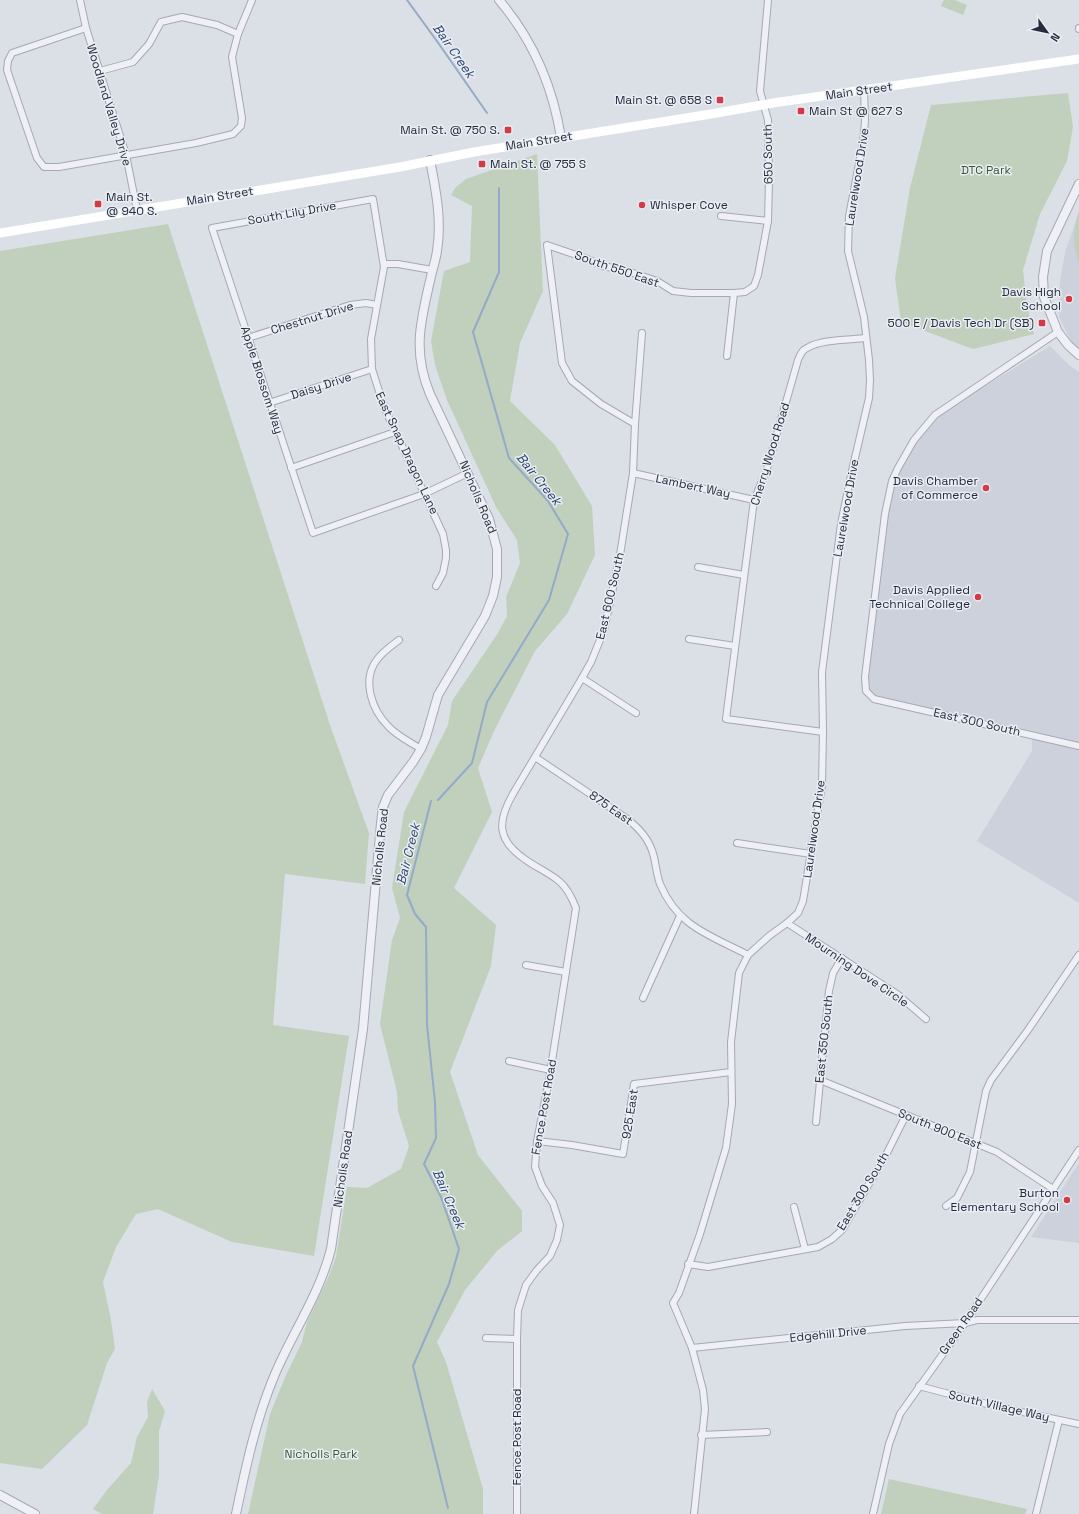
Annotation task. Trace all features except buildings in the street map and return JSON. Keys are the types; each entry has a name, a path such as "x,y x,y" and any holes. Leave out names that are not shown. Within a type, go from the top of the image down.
{"main road":[{"name":"Main Street","path":"0,233 400,167 430,160 763,104 1079,59"}],"street":[{"name":"Woodland Valley Drive","path":"80,0 86,28 126,155 137,210"},
{"path":"86,28 12,53 8,61 7,70 37,158 44,167 59,167 196,143 233,134 240,126 242,118 232,57 238,34 252,0"},
{"path":"499,0 514,17 531,45 543,72 558,117 561,138"},
{"name":"650 South","path":"734,293 745,292 754,286 758,275 768,221 770,181 768,120 760,91 768,0"},
{"path":"100,71 133,62 149,44 161,22 182,17 217,25 238,34"},
{"name":"Laurelwood Drive","path":"748,955 798,913 803,901 822,785 822,672 841,524 869,398 870,380 864,317 848,251 849,216 863,143 865,121 864,90"},
{"name":"Nicholls Road","path":"236,1514 253,1440 264,1402 277,1370 319,1283 329,1258 363,1029 382,814 388,795 421,749 426,737 438,694 485,616 495,586 498,558 496,539 489,519 430,394 419,358 420,331 432,270 437,253 440,224 438,198 430,160"},
{"path":"1079,184 1047,251 1043,277 1044,297 1058,332 1068,345 1079,355"},
{"name":"South Lily Drive","path":"212,228 373,199"},
{"name":"East Snap Dragon Lane","path":"373,199 384,264 371,339 372,369 381,400 437,519 445,542 446,550 444,567 436,586"},
{"path":"721,216 768,221"},
{"name":"Apple Blossom Way","path":"212,228 313,533 424,494"},
{"name":"South 550 East","path":"635,424 601,404 572,382 562,363 547,245 603,266 624,270 657,281 673,291 691,293 734,293"},
{"path":"384,264 398,264 432,270"},
{"path":"727,356 734,293"},
{"name":"Chestnut Drive","path":"248,338 350,305 377,305"},
{"name":"East 300 South","path":"1058,332 935,415 914,440 898,468 890,487 885,514 865,678 866,691 874,700 1079,746"},
{"name":"East 600 South","path":"514,792 591,662 604,630 620,555 633,473 642,333"},
{"name":"Cherry Wood Road","path":"823,732 726,719 754,500 766,472 798,360 801,352 807,347 822,343 866,338"},
{"name":"Daisy Drive","path":"269,402 372,369"},
{"path":"291,468 395,432"},
{"path":"424,494 468,473"},
{"name":"Lambert Way","path":"633,473 754,500"},
{"path":"698,567 744,575"},
{"path":"689,639 735,646"},
{"path":"399,640 376,660 370,675 370,690 376,708 388,727 421,749"},
{"path":"582,678 636,713"},
{"name":"875 East","path":"535,756 626,818 638,828 648,841 654,857 660,884 680,916 690,925 707,936 748,955"},
{"name":"Fence Post Road","path":"514,792 502,818 503,835 512,850 560,882 570,893 576,908 551,1070 537,1140 535,1168 542,1186 553,1203 560,1225 557,1240 550,1256 526,1285 518,1310 517,1514"},
{"path":"737,843 811,854"},
{"path":"643,998 680,916"},
{"name":"Mourning Dove Circle","path":"787,923 897,994 926,1019"},
{"path":"694,1514 701,1435 705,1409 703,1390 692,1348 673,1303 700,1234 726,1148 732,1104 731,1042 736,991 739,973 748,955"},
{"path":"946,1206 958,1197 970,1172 986,1091 992,1080 1079,955"},
{"name":"East 350 South","path":"816,1122 829,991 833,972 842,958"},
{"path":"526,965 566,972"},
{"path":"509,1061 551,1070"},
{"name":"925 East","path":"537,1140 623,1154 634,1084 732,1072"},
{"name":"South 900 East","path":"820,1080 996,1152 1053,1189"},
{"name":"East 300 South","path":"688,1264 708,1267 805,1250 818,1247 832,1239 842,1230 887,1153 906,1116"},
{"name":"Green Road","path":"873,1514 889,1444 900,1414 964,1322 1079,1150"},
{"path":"794,1207 805,1250"},
{"name":"Edgehill Drive","path":"692,1348 905,1326 984,1320 1079,1320"},
{"path":"486,1338 517,1339"},
{"name":"South Village Way","path":"919,1386 998,1407 1079,1424"},
{"path":"1036,1514 1059,1420"},
{"path":"701,1435 767,1432"},
{"path":"0,1495 35,1514"}],"shaded area":[{"name":"Davis High School","path":"1079,213 1079,350 1074,347 1059,317 1060,280 1066,249"},
{"name":"Davis Applied Technical College","path":"1050,346 1069,365 1079,372 1079,903 977,841 1032,751 1032,732 872,695 866,688 882,547 895,472 913,443 940,414"},
{"name":"Burton Elementary School","path":"1079,1163 1079,1243 1031,1237"}],"green space":[{"path":"944,0 955,0 967,5 963,15 941,6"},
{"name":"DTC Park","path":"1068,93 1073,127 1067,161 1040,214 1023,270 1027,306 1034,334 973,349 901,322 895,278 910,188 931,105"},
{"name":"Nicholls Park","path":"537,154 543,291 520,343 510,401 555,445 592,506 595,555 567,614 535,651 495,729 478,768 492,812 454,888 496,925 491,966 450,1072 478,1155 522,1211 522,1231 497,1251 465,1290 437,1342 446,1362 483,1489 483,1514 248,1514 270,1414 302,1342 307,1322 328,1278 336,1257 347,1187 367,1188 401,1169 409,1146 398,1111 397,1092 380,1024 392,940 400,918 392,888 404,812 448,725 452,701 498,633 507,616 506,597 520,563 517,540 496,507 447,400 435,365 431,341 444,271 470,262 472,206 451,195 455,188 466,179"},
{"path":"1079,211 1079,264 1075,250 1074,231"},
{"path":"168,224 331,728 369,833 365,884 285,874 273,1025 349,1036 314,1256 232,1242 158,1209 136,1214 116,1247 103,1282 115,1349 107,1363 87,1425 42,1469 0,1463 0,251"},
{"path":"152,1389 165,1411 159,1431 159,1475 153,1514 102,1514 93,1509 107,1490 131,1463 137,1437 148,1417 147,1402"},
{"path":"889,1479 1027,1509 1025,1514 881,1514"}],"waterway":[{"name":"Bair Creek","path":"407,0 487,113"},
{"name":"Bair Creek","path":"438,800 472,763 487,702 549,600 568,534 548,501 509,458 473,332 499,272 499,188"},
{"name":"Bair Creek","path":"431,801 407,895 415,914 426,927 427,1025 435,1102 436,1138 424,1164 441,1197 459,1249 449,1284 413,1366 448,1508"}],"place":[{"name":"Main St. @ 658 S","path":"720,100"},
{"name":"Main St @ 627 S","path":"801,111"},
{"name":"Main St. @ 750 S.","path":"508,130"},
{"name":"Main St. @ 755 S","path":"482,164"},
{"name":"Main St. @ 940 S.","path":"98,204"},
{"name":"Whisper Cove","path":"642,205"},
{"name":"Davis High School","path":"1069,299"},
{"name":"500 E / Davis Tech Dr (SB)","path":"1042,323"},
{"name":"Davis Chamber of Commerce","path":"986,488"},
{"name":"Davis Applied Technical College","path":"978,597"},
{"name":"Burton Elementary School","path":"1067,1200"}]}
